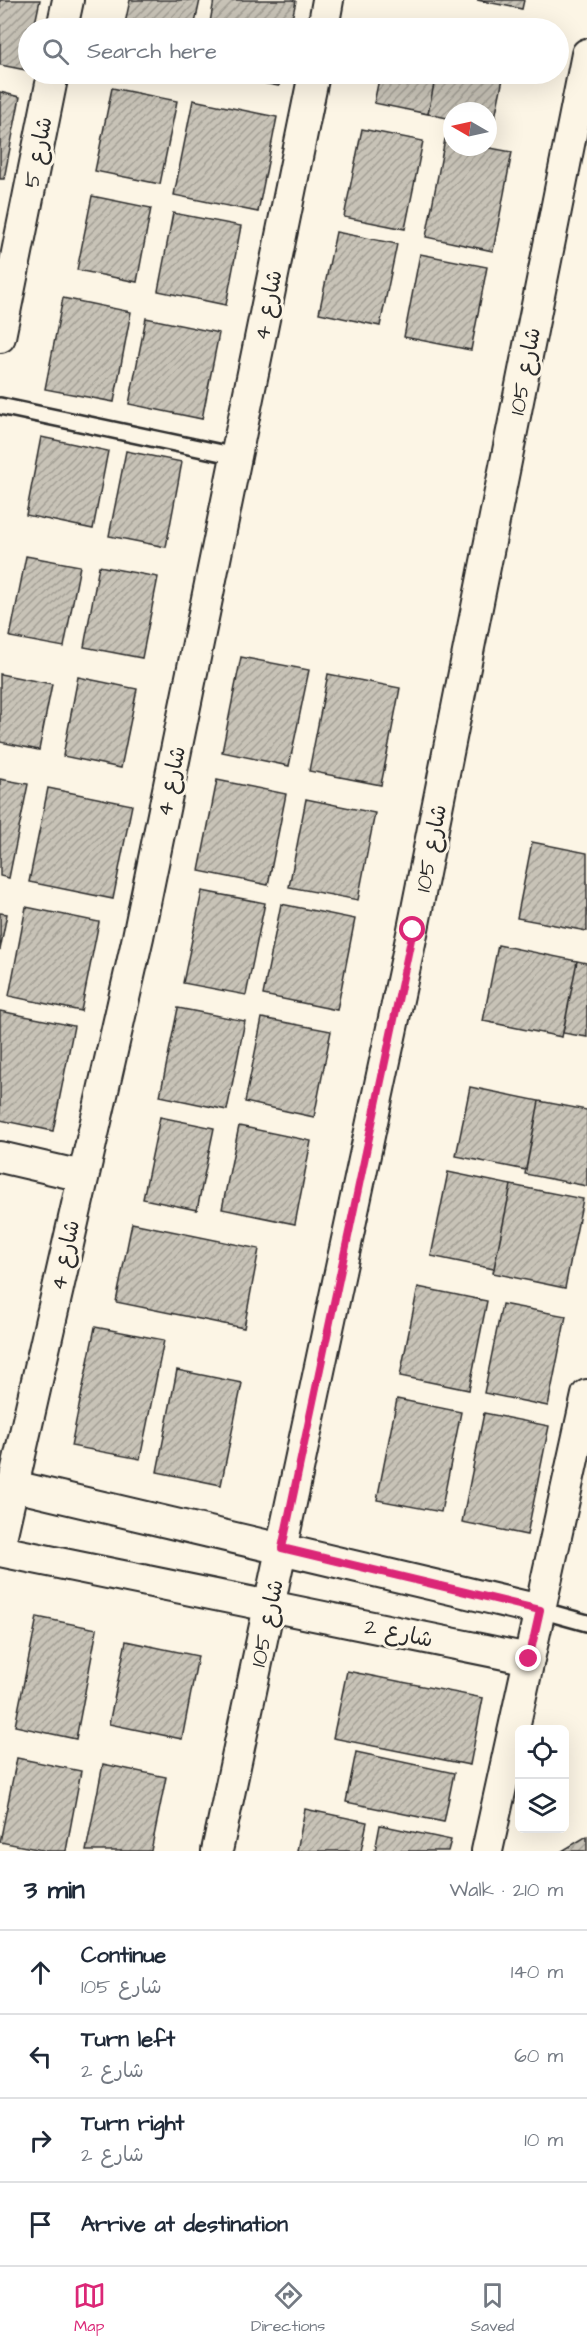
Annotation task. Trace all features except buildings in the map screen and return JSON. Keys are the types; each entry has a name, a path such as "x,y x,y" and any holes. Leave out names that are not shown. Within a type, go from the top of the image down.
{"street":[{"path":"64,18 68,0"},
{"path":"325,18 328,0"},
{"name":"شارع 105","path":"217,1851 416,918 587,54"},
{"name":"شارع 5","path":"0,337 51,84"},
{"name":"شارع 4","path":"0,1543 11,1472 138,937 312,84"},
{"path":"0,1157 82,1176"},
{"path":"487,1851 587,1395"},
{"path":"11,1472 282,1548 540,1610"},
{"path":"0,1551 269,1606"},
{"name":"شارع 2","path":"269,1606 529,1659"}],"lane":[{"path":"0,406 236,456"},
{"path":"540,1610 587,1623"}],"route":[{"path":"413,930 282,1548 540,1610 529,1659"}]}
